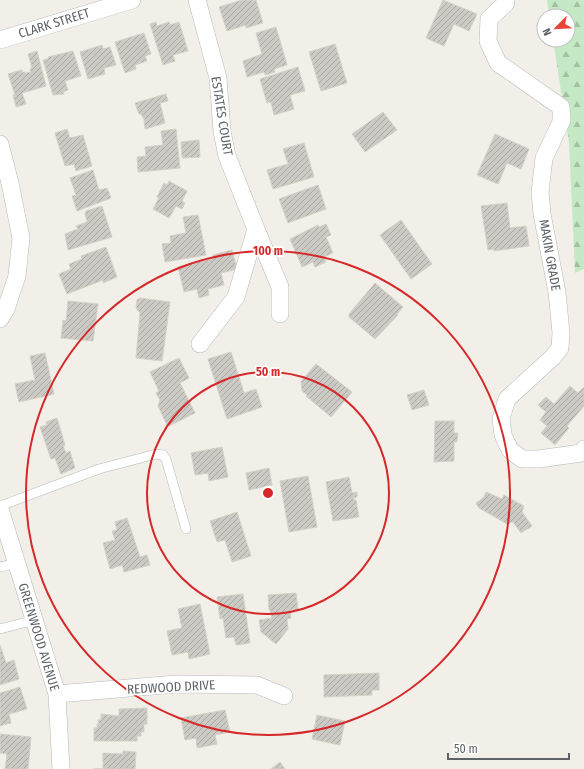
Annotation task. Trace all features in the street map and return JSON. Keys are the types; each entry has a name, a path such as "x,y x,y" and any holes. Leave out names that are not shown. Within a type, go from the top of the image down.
{"street":[{"name":"CLARK STREET","path":"0,40 132,0"},
{"name":"ESTATES COURT","path":"197,0 218,78 222,131 227,156 280,287 280,314"},
{"name":"MAKIN GRADE","path":"506,3 489,19 488,41 498,63 561,107 562,120 544,158 540,192 542,214 557,292 561,333 560,348 553,357 507,399 501,419 503,435 510,450 522,459 583,456"},
{"path":"0,144 21,238 16,276 6,310 0,319"},
{"path":"200,344 236,297 256,229"},
{"name":"GREENWOOD AVENUE","path":"0,509 57,694 61,769"},
{"name":"REDWOOD DRIVE","path":"57,694 177,684 257,685 284,696"}],"lane":[{"path":"0,506 99,469 156,454 163,455 166,459 186,529"},
{"path":"0,567 17,563"},
{"path":"0,629 34,620"}],"green space":[{"path":"547,0 584,0 584,269 575,273 569,142 554,48 576,48 576,8 548,8"}],"building":[{"path":"242,0 256,0 263,23 246,28 246,25 227,31 219,7"},
{"path":"443,0 477,14 469,31 454,24 444,46 426,38"},
{"path":"156,22 157,26 169,22 170,25 179,22 188,51 173,55 175,61 163,65 150,24"},
{"path":"276,27 287,65 274,69 275,72 265,75 264,72 247,77 243,61 262,54 256,33"},
{"path":"144,33 151,54 145,56 147,61 135,65 136,69 125,73 115,42"},
{"path":"335,44 347,83 321,91 309,52"},
{"path":"102,45 103,49 110,47 116,65 104,68 105,74 88,79 80,52"},
{"path":"37,51 46,86 22,93 26,104 16,107 13,95 15,95 8,74 22,70 22,72 26,73 31,72 30,69 32,68 28,54"},
{"path":"73,51 81,76 65,81 68,90 63,92 64,94 53,95 43,60 48,59 48,57"},
{"path":"298,67 305,91 290,95 294,109 274,115 271,102 267,103 260,79"},
{"path":"166,94 168,101 160,103 165,123 145,129 144,119 141,114 139,114 135,103"},
{"path":"383,112 397,130 365,152 352,134"},
{"path":"67,129 70,138 83,135 92,166 76,171 74,164 65,166 55,133"},
{"path":"176,129 180,168 138,172 137,157 146,156 145,147 163,145 161,131"},
{"path":"495,134 529,149 521,169 507,163 498,184 477,175"},
{"path":"199,140 200,157 182,158 181,142"},
{"path":"304,143 314,177 273,189 267,170 288,164 283,149"},
{"path":"93,170 99,190 107,188 111,198 77,211 72,196 76,195 70,178"},
{"path":"169,181 187,191 182,201 185,203 182,209 176,206 169,218 153,209 159,198 157,197 164,183 167,185"},
{"path":"318,185 326,209 288,223 279,199"},
{"path":"507,203 510,228 526,226 529,246 494,251 494,249 488,250 481,206"},
{"path":"102,206 112,237 68,250 65,234 78,229 76,226 87,222 86,211"},
{"path":"198,215 206,255 165,262 162,244 171,243 170,236 186,233 183,217"},
{"path":"401,220 432,264 411,279 380,235"},
{"path":"326,224 331,235 326,237 333,253 324,257 326,262 315,267 313,262 302,267 290,239 318,225 319,227"},
{"path":"106,247 117,277 103,283 103,280 67,294 59,274 71,269 69,264 82,259 81,256"},
{"path":"232,250 237,269 221,273 224,285 208,289 209,295 199,298 197,289 184,292 178,267 214,258 213,255"},
{"path":"375,283 403,307 397,314 398,315 375,339 349,317 349,314"},
{"path":"140,298 170,302 162,361 136,358 140,313 136,308 137,300"},
{"path":"68,301 98,304 93,341 61,338 63,320 66,321"},
{"path":"231,352 244,393 256,389 262,407 227,419 208,359"},
{"path":"45,353 54,394 19,402 15,384 35,380 30,356"},
{"path":"179,358 189,378 180,383 195,413 169,426 167,425 158,406 160,400 156,393 159,391 150,372"},
{"path":"316,364 352,392 331,417 302,391 301,381"},
{"path":"570,386 578,393 584,387 584,406 567,426 569,428 555,445 541,433 547,426 540,420 546,412 538,405 546,397 554,404"},
{"path":"424,390 429,405 412,410 407,395"},
{"path":"57,418 65,445 63,446 66,453 70,451 75,468 61,474 55,458 51,459 40,427 47,425 46,422"},
{"path":"435,421 454,421 454,433 458,433 457,442 454,442 454,461 434,462"},
{"path":"222,447 228,477 209,481 208,473 195,475 191,453"},
{"path":"269,468 272,485 249,490 246,473"},
{"path":"308,476 317,527 289,532 280,481"},
{"path":"349,477 352,493 357,492 357,497 353,498 356,500 359,517 333,521 326,482"},
{"path":"486,492 502,499 504,495 524,506 522,512 532,526 521,533 513,522 507,524 479,508 476,503 484,497"},
{"path":"237,512 251,556 232,562 225,540 217,542 210,521"},
{"path":"127,518 140,557 147,555 150,565 124,572 122,565 110,569 103,543 115,540 112,531 117,530 115,522"},
{"path":"296,593 298,609 290,610 291,618 287,619 288,629 276,644 261,632 259,620 272,618 269,610 268,595"},
{"path":"243,594 250,643 236,645 234,637 226,638 223,618 220,619 217,597"},
{"path":"200,604 210,654 189,659 188,652 172,655 167,631 182,628 178,609"},
{"path":"0,645 6,663 14,660 19,679 0,685"},
{"path":"379,673 379,690 372,690 372,695 324,697 324,675"},
{"path":"20,687 27,709 9,714 11,723 0,726 0,693"},
{"path":"147,708 147,724 144,724 144,732 141,732 141,736 137,736 137,741 94,741 94,728 97,728 97,724 99,724 98,720 101,720 101,714 119,716 119,709"},
{"path":"225,710 230,732 215,735 217,744 197,748 196,738 185,740 181,718"},
{"path":"317,715 345,721 340,745 312,739"},
{"path":"0,734 31,737 28,769 5,769 7,754 0,753"},
{"path":"123,751 136,752 135,769 103,769 103,753 123,754"},
{"path":"280,762 285,769 271,769"}]}
